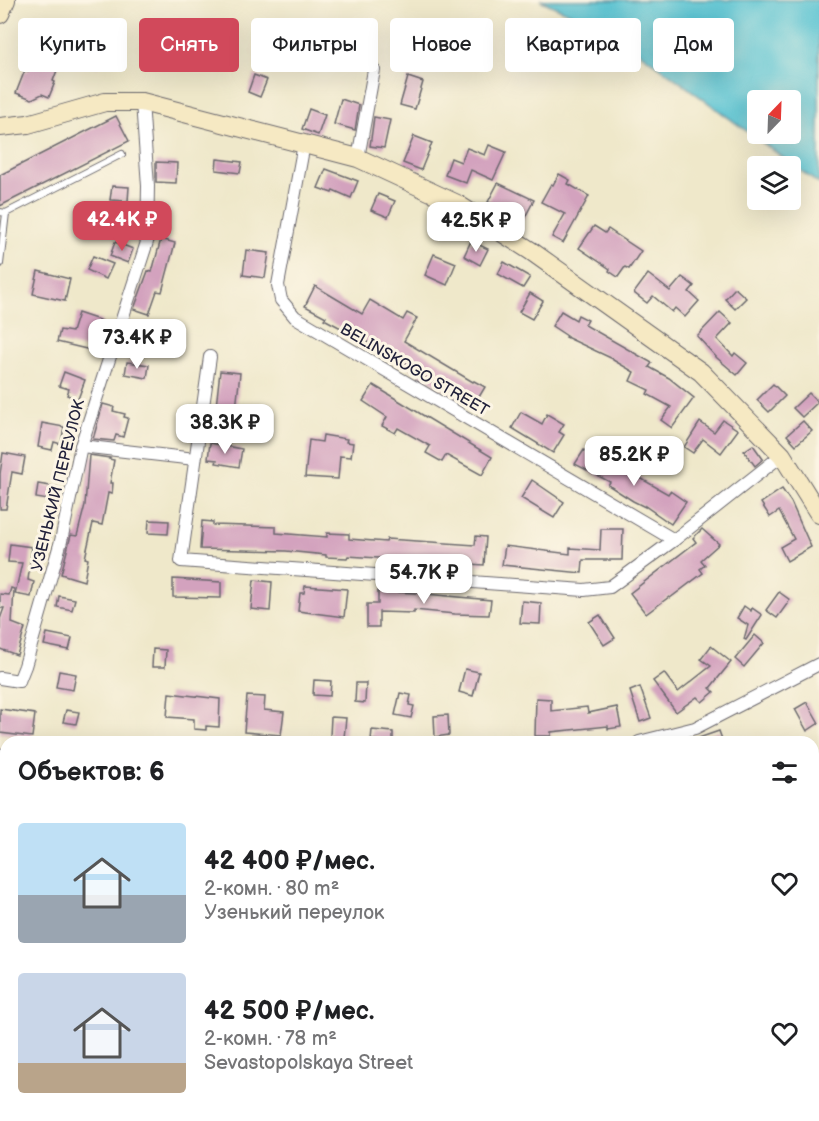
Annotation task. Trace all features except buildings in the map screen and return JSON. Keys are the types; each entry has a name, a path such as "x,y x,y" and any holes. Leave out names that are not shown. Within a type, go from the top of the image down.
{"main road":[{"path":"0,14 6,0"},
{"path":"0,127 28,124 105,102 142,102 358,158 457,204 531,251 701,372 782,455 819,514"}],"street":[{"path":"358,158 374,72"},
{"name":"УЗЕНЬКИЙ ПЕРЕУЛОК","path":"0,678 19,681 25,666 61,541 81,446 147,243 148,186 142,102"},
{"name":"BELINSKOGO STREET","path":"304,144 278,285 281,300 295,317 674,540"},
{"path":"210,357 181,561 584,590 610,587 782,455"},
{"path":"81,446 195,459"},
{"path":"663,736 695,728 819,664"}],"lane":[{"path":"0,264 3,212 122,154"}],"water":[{"path":"540,0 819,0 819,184 801,171 801,156 781,156 764,144 801,144 801,90 747,90 747,131 666,72 734,72 734,18 653,18 653,62 641,54 641,18 580,18"}]}
